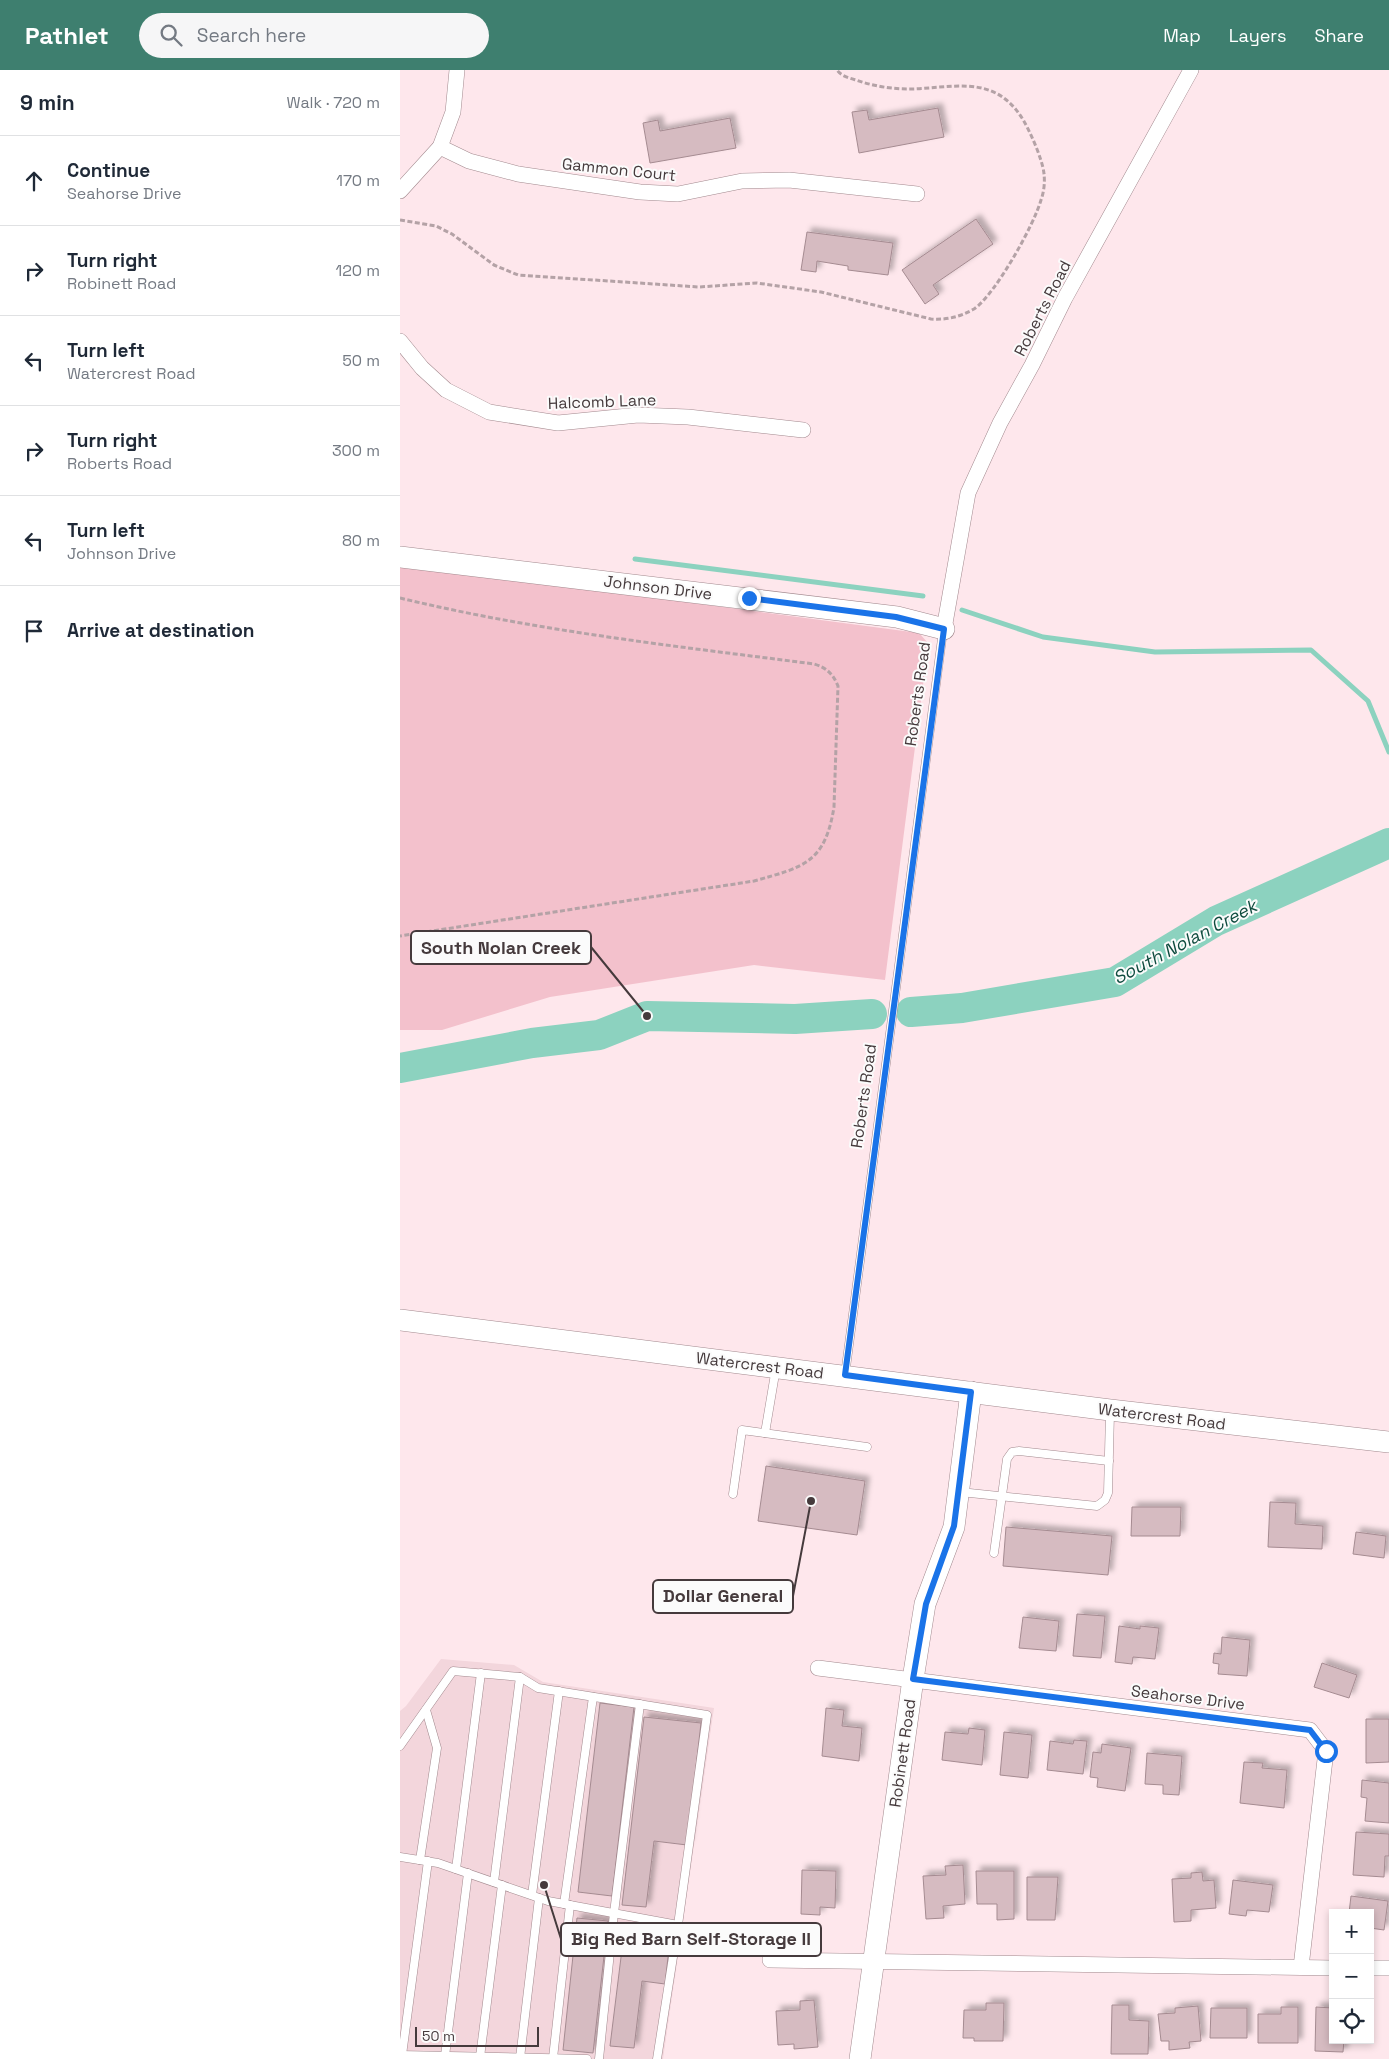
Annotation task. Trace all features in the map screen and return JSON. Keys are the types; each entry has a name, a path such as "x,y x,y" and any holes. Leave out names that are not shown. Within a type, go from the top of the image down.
{"street":[{"path":"400,191 440,147 453,112 457,70"},
{"name":"Roberts Road","path":"944,629 968,493 1000,423 1032,365 1065,298 1191,70"},
{"name":"Gammon Court","path":"440,147 469,162 518,174 640,192 678,194 742,181 789,180 917,194"},
{"name":"Halcomb Lane","path":"400,341 422,368 446,390 489,412 558,423 598,418 688,417 802,430"},
{"name":"Johnson Drive","path":"400,557 896,617 944,629"},
{"name":"Watercrest Road","path":"400,1320 776,1366 1110,1410 1389,1442"},
{"name":"Robinett Road","path":"860,2059 872,1962 913,1679 926,1604 954,1526 971,1392"},
{"name":"Seahorse Drive","path":"818,1668 1310,1730 1326,1751 1300,1967"},
{"path":"770,1960 1329,1968"},
{"path":"1374,1968 1389,1968"}],"lane":[{"name":"Roberts Road","path":"845,1375 944,629"},
{"path":"766,1433 776,1366"},
{"path":"958,1492 1097,1506 1105,1500 1108,1493 1110,1410"},
{"path":"733,1494 742,1430 867,1447"},
{"path":"994,1553 1006,1459 1012,1452 1019,1451 1109,1461"},
{"path":"400,1746 453,1671 520,1677 538,1688 707,1715 678,1925 657,2059"},
{"path":"456,1869 480,1673"},
{"path":"480,2057 520,1677"},
{"path":"520,2058 559,1691"},
{"path":"553,2058 567,1904 593,1696"},
{"path":"599,2059 614,1913 640,1704"},
{"path":"426,1710 437,1748 401,2055 587,2059"},
{"path":"400,1857 456,1869 536,1897 678,1925"},
{"path":"445,2056 468,1873"}],"path":[{"path":"400,220 436,226 452,234 494,265 518,275 699,287 757,283 821,292 931,319 945,320 962,315 975,308 987,298 1000,281 1034,218 1041,200 1044,172 1020,115 1005,99 986,89 969,85 909,89 875,86 848,78 837,70"},
{"path":"400,598 447,610 546,628 814,664 823,667 834,675 838,686 834,807 831,827 825,843 812,860 790,871 754,881 400,936"}],"shaded area":[{"path":"400,564 919,633 928,643 927,654 885,980 754,965 550,997 442,1030 400,1030"},
{"path":"441,1659 514,1665 543,1682 714,1708 663,2059 400,2059 400,1711 406,1706"}],"building":[{"path":"938,108 944,137 859,153 852,112 867,110 869,120"},
{"path":"730,118 736,148 650,163 643,123 658,120 660,131"},
{"path":"976,219 993,244 933,285 939,294 925,304 902,270"},
{"path":"807,232 893,243 888,275 848,270 848,266 817,261 816,272 801,270"},
{"path":"766,1466 865,1481 857,1535 758,1521"},
{"path":"1270,1502 1296,1503 1295,1524 1323,1526 1322,1549 1268,1547"},
{"path":"1132,1507 1181,1507 1180,1536 1131,1536"},
{"path":"1006,1527 1112,1536 1108,1575 1003,1566"},
{"path":"1356,1532 1386,1536 1384,1558 1353,1554"},
{"path":"1077,1614 1105,1616 1101,1658 1073,1656"},
{"path":"1023,1617 1059,1621 1056,1651 1019,1648"},
{"path":"1119,1626 1140,1629 1140,1626 1159,1628 1155,1659 1133,1657 1132,1664 1115,1662"},
{"path":"1222,1637 1250,1640 1247,1676 1218,1674 1219,1664 1213,1663 1214,1653 1221,1654"},
{"path":"1322,1663 1357,1675 1349,1698 1314,1687"},
{"path":"600,1703 634,1707 612,1896 578,1892"},
{"path":"826,1708 844,1710 842,1726 862,1728 859,1761 822,1756"},
{"path":"644,1717 701,1723 687,1845 654,1841 646,1907 622,1905"},
{"path":"1366,1719 1389,1719 1389,1762 1366,1763"},
{"path":"969,1728 985,1730 982,1765 942,1760 945,1732 968,1734"},
{"path":"1004,1732 1032,1735 1028,1778 1000,1775"},
{"path":"1074,1740 1087,1741 1083,1774 1047,1770 1050,1741 1073,1744"},
{"path":"1102,1744 1131,1748 1125,1791 1097,1787 1098,1778 1090,1777 1093,1752 1101,1753"},
{"path":"1147,1753 1182,1756 1179,1795 1163,1794 1163,1785 1145,1784"},
{"path":"1244,1762 1263,1763 1262,1768 1287,1770 1284,1808 1240,1803"},
{"path":"1362,1780 1389,1783 1389,1823 1365,1821 1367,1798 1361,1797"},
{"path":"1356,1832 1389,1834 1389,1856 1385,1856 1384,1877 1353,1875"},
{"path":"963,1865 965,1904 943,1906 944,1918 926,1919 923,1876 946,1875 945,1866"},
{"path":"802,1870 836,1871 835,1908 820,1907 820,1915 801,1914"},
{"path":"976,1871 1014,1871 1014,1919 997,1920 997,1904 977,1904"},
{"path":"1202,1872 1203,1881 1214,1880 1216,1908 1191,1910 1191,1921 1174,1922 1172,1879 1191,1878 1191,1873"},
{"path":"1027,1877 1058,1877 1055,1920 1027,1920"},
{"path":"1233,1880 1273,1885 1269,1912 1247,1910 1246,1916 1229,1914"},
{"path":"1351,1896 1388,1901 1384,1930 1374,1929 1374,1909 1349,1909"},
{"path":"577,1918 608,1921 593,2053 563,2050"},
{"path":"624,1933 670,1939 665,1984 642,1981 634,2048 610,2046"},
{"path":"814,2000 818,2047 794,2049 794,2044 778,2045 776,2011 800,2010 800,2001"},
{"path":"986,2003 1004,2003 1003,2041 974,2041 974,2038 963,2038 964,2010 986,2010"},
{"path":"1112,2005 1129,2005 1129,2020 1149,2021 1148,2054 1111,2054"},
{"path":"1198,2006 1201,2041 1189,2042 1190,2048 1169,2050 1169,2041 1161,2041 1158,2014 1175,2013 1175,2008"},
{"path":"1281,2007 1298,2007 1298,2043 1258,2043 1258,2014 1281,2014"},
{"path":"1316,2007 1329,2008 1329,2044 1344,2044 1343,2052 1315,2051"},
{"path":"1211,2008 1247,2008 1247,2038 1210,2038"}],"waterway":[{"path":"635,559 923,596"},
{"path":"962,610 1043,637 1155,652 1311,650 1368,701 1389,752"},
{"name":"South Nolan Creek","path":"911,1012 962,1008 1115,982 1216,921 1389,843"},
{"name":"South Nolan Creek","path":"400,1068 532,1043 599,1035 647,1016 795,1019 872,1014"}],"place":[{"name":"South Nolan Creek","path":"647,1016"},
{"name":"Dollar General","path":"811,1501"},
{"name":"Big Red Barn Self-Storage II","path":"544,1885"}],"route":[{"path":"749,598 896,617 944,629 845,1375 971,1392 954,1526 926,1604 913,1679 1310,1730 1326,1751"}]}
